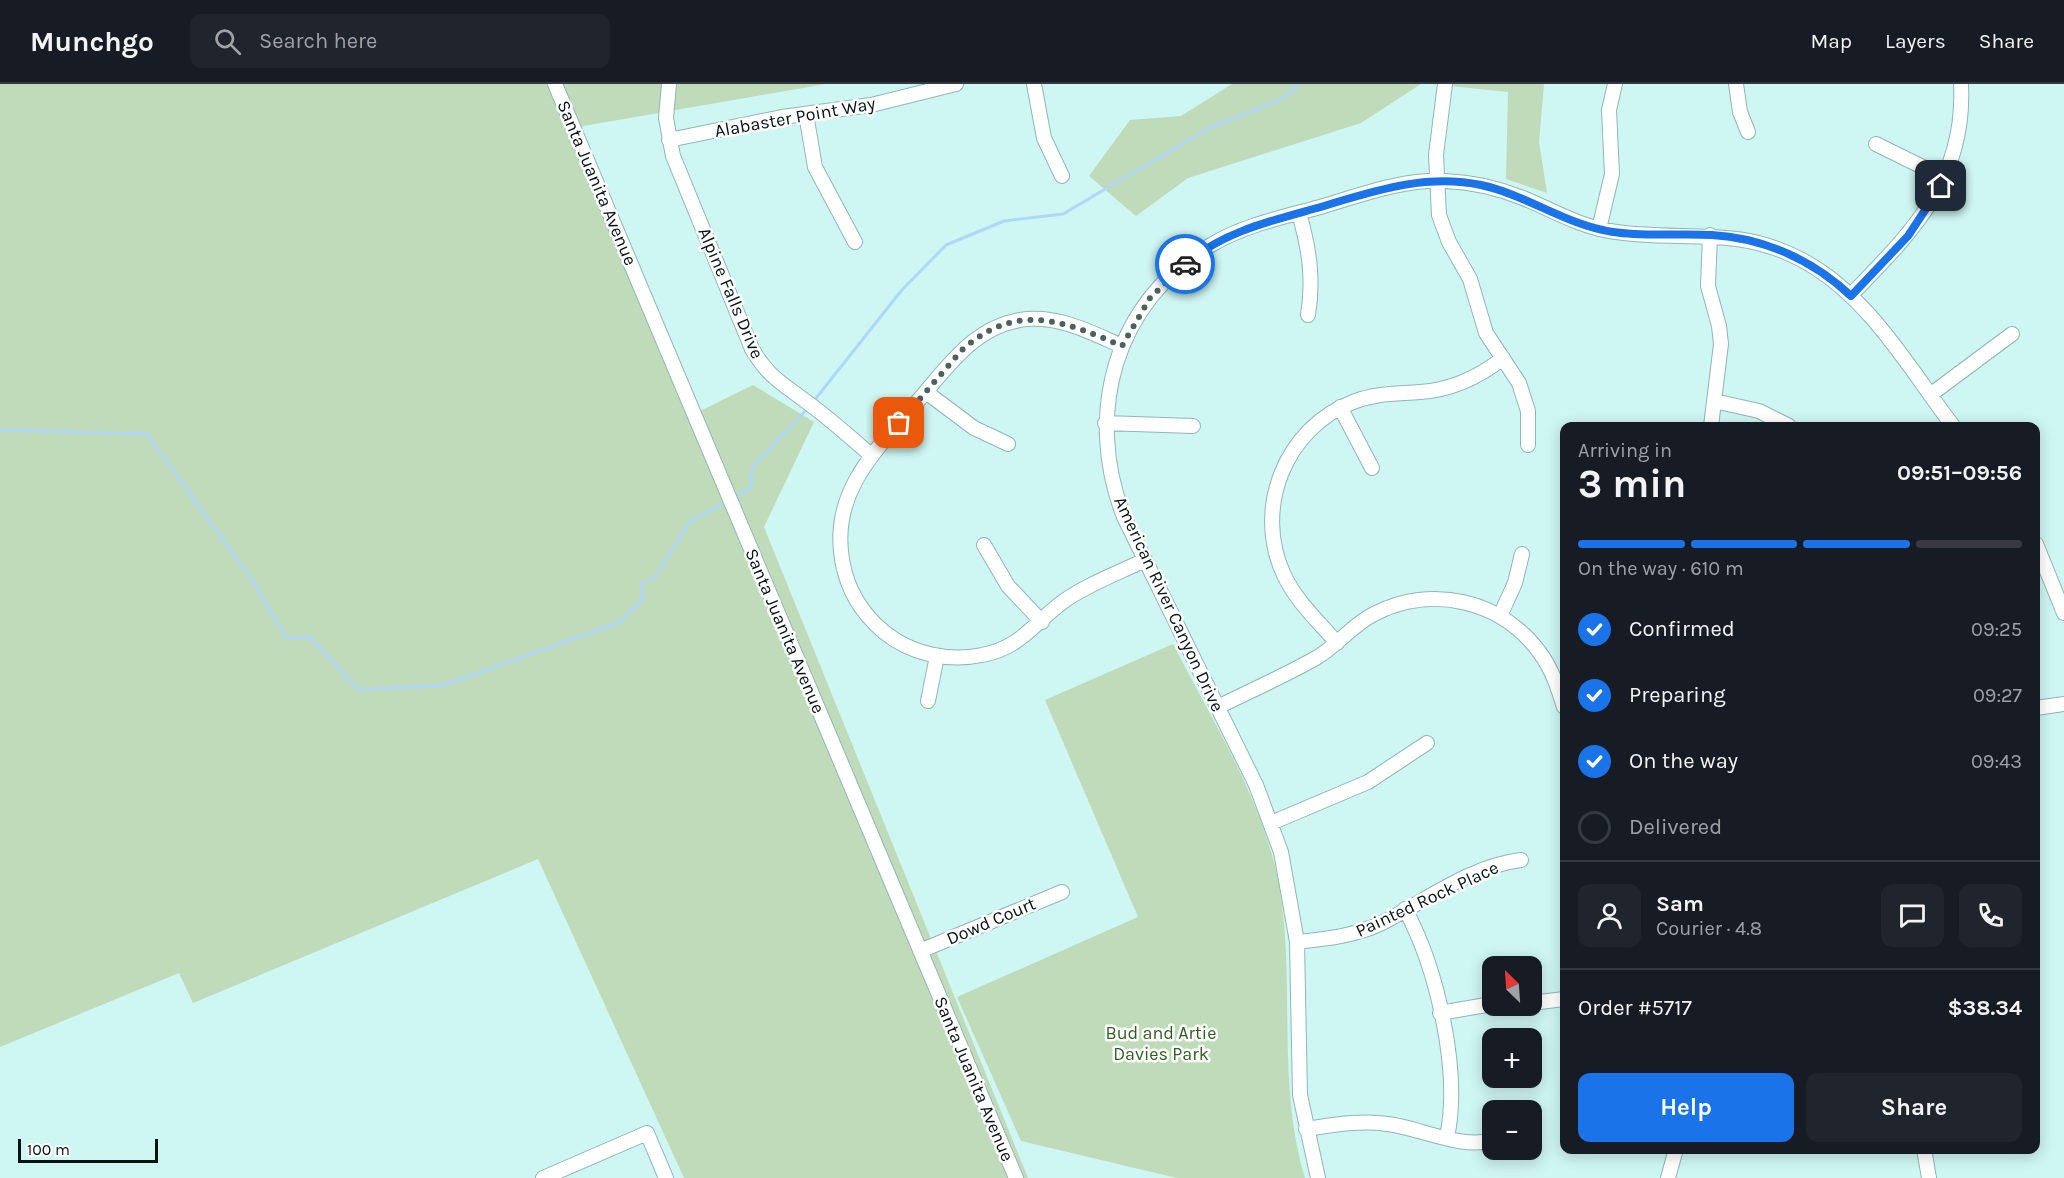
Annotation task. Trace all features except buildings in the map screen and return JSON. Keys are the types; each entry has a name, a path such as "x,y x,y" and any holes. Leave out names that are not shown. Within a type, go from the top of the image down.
{"street":[{"name":"Santa Juanita Avenue","path":"555,84 724,490 1016,1178"},
{"name":"Alpine Falls Drive","path":"669,84 666,108 669,140 752,349 760,363 781,385 819,411 872,456"},
{"name":"Alabaster Point Way","path":"669,140 762,120 871,105 956,84"},
{"path":"1034,84 1044,138 1062,176"},
{"path":"1445,84 1437,137 1436,200 1443,229 1470,279 1486,333 1512,370 1525,397 1529,426 1528,445"},
{"path":"1599,229 1612,174 1609,110 1615,84"},
{"path":"1736,84 1740,112 1748,132"},
{"path":"1851,296 1915,227 1945,178 1957,141 1961,84"},
{"path":"806,114 815,167 855,242"},
{"path":"1876,144 1945,178"},
{"name":"American River Canyon Drive","path":"1318,1178 1306,1130 1297,1060 1297,942 1288,884 1271,823 1116,496 1108,460 1105,423 1111,382 1122,346 1150,298 1193,257 1232,234 1391,187 1436,181 1465,182 1501,190 1578,223 1599,229 1635,234 1710,235 1738,238 1782,251 1822,272 1851,296 1869,316 1950,422"},
{"path":"1299,213 1311,259 1312,285 1308,315"},
{"path":"1710,235 1708,286 1719,326 1720,344 1711,422"},
{"path":"1122,346 1058,321 1043,319 1013,322 973,340 872,456 856,480 843,514 840,547 847,579 862,608 878,627 904,645 937,656 968,658 1000,650 1015,643 1075,594 1145,560"},
{"path":"1930,396 2012,334"},
{"path":"1337,643 1289,585 1276,554 1272,514 1281,475 1293,451 1310,430 1340,407 1378,394 1448,387 1475,377 1503,358"},
{"path":"926,392 974,428 1008,444"},
{"path":"1714,401 1759,411 1781,422"},
{"path":"1340,407 1372,468"},
{"path":"1105,423 1193,426"},
{"path":"984,545 1008,586 1042,622"},
{"path":"1500,616 1515,583 1522,554"},
{"path":"2040,554 2064,613"},
{"path":"1218,707 1314,659 1372,615 1396,604 1422,599 1462,601 1500,616 1516,627 1539,652 1552,675 1560,696"},
{"path":"928,701 937,656"},
{"path":"2040,707 2064,704"},
{"path":"1271,823 1368,782 1427,743"},
{"name":"Painted Rock Place","path":"1297,942 1365,930 1490,868 1521,860"},
{"name":"Dowd Court","path":"920,951 1062,891"},
{"path":"1405,909 1428,959 1440,1013 1453,1086 1447,1137"},
{"path":"1542,1002 1560,1000"},
{"path":"1440,1013 1482,1006"},
{"path":"1306,1130 1338,1124 1374,1122 1469,1142 1482,1141"},
{"path":"543,1178 647,1133 666,1178"},
{"path":"1668,1178 1675,1154"},
{"path":"1925,1154 1929,1178"}],"green space":[{"path":"0,84 826,84 566,129 698,412 753,385 814,422 764,527 1028,1178 684,1178 538,859 193,1003 179,973 0,1047"},
{"path":"1232,84 1421,84 1361,123 1188,178 1136,216 1089,176 1130,120 1181,116"},
{"path":"1431,84 1544,84 1539,142 1547,193 1506,179 1508,92"},
{"name":"Bud and Artie Davies Park","path":"1173,644 1235,761 1272,854 1284,922 1291,1105 1296,1142 1305,1178 1177,1178 1021,1141 957,997 1138,917 1045,700"}],"waterway":[{"path":"813,402 901,291 946,245 1004,221 1063,214 1209,128 1282,99 1299,84"},
{"path":"735,497 751,487 752,468 807,409"},
{"path":"0,430 147,434 254,583 286,638 310,637 358,689 441,686 618,623 642,600 642,583 655,577 690,521 726,502"}],"way so far":[{"path":"899,423 962,350 973,340 999,326 1028,319 1058,321 1122,346 1150,298 1185,264"}],"route":[{"path":"1185,264 1212,244 1245,229 1405,184 1465,182 1501,190 1578,223 1612,232 1710,235 1760,243 1802,260 1822,272 1851,296 1922,219 1941,186"}]}
